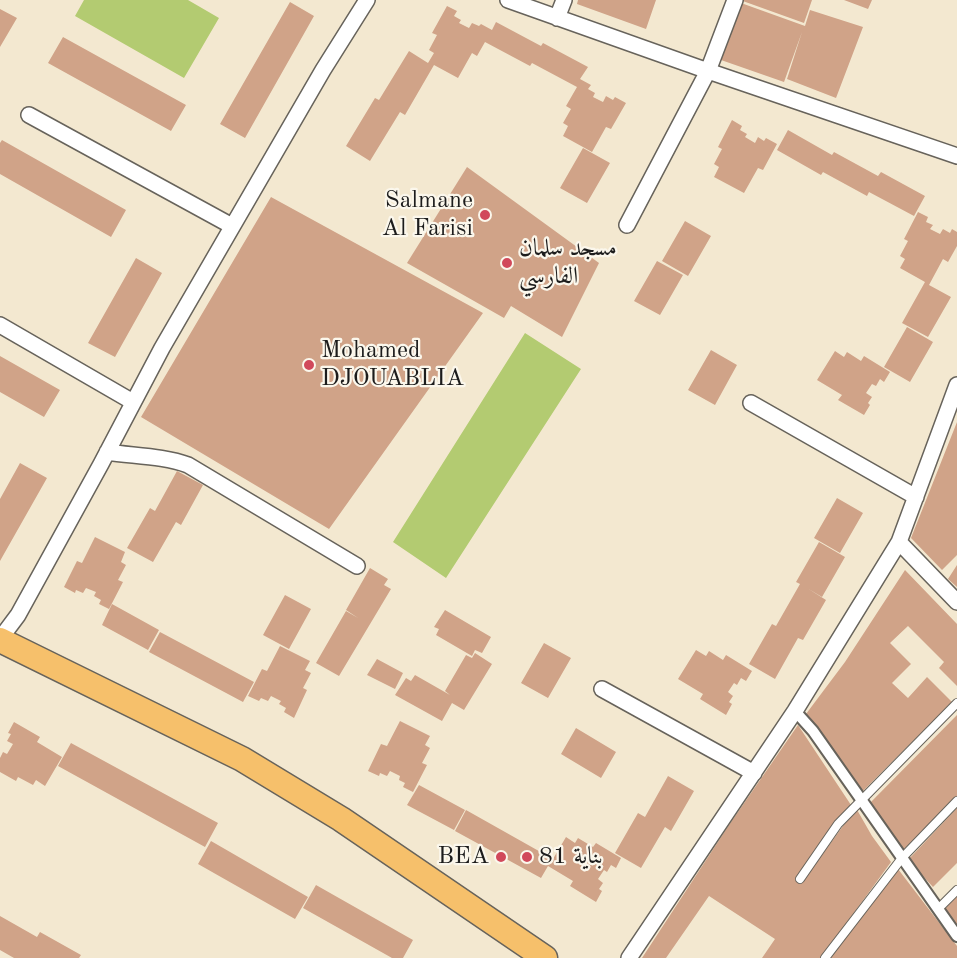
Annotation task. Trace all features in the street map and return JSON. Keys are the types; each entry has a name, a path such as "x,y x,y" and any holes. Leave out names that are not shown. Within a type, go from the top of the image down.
{"main road":[{"path":"0,640 242,759 340,819 545,958"}],"street":[{"path":"0,640 18,615 162,348 323,70 367,0"},
{"path":"508,0 957,156"},
{"path":"557,18 564,0"},
{"path":"627,225 708,71 735,0"},
{"path":"29,115 232,226"},
{"path":"0,326 133,402"},
{"path":"629,958 795,711 899,542 957,385"},
{"path":"751,403 916,497"},
{"path":"107,452 173,459 188,465 357,566"},
{"path":"899,542 957,602"},
{"path":"602,689 754,772"},
{"path":"795,711 813,731 957,936"}],"lane":[{"path":"800,879 838,824 957,703"},
{"path":"825,958 902,858 957,801"},
{"path":"938,909 957,890"}],"green space":[{"path":"84,0 188,0 219,18 184,78 75,16"},
{"path":"525,333 581,369 446,578 393,542"}],"building":[{"path":"578,0 656,0 646,29 577,4"},
{"path":"740,0 812,0 804,23"},
{"path":"844,0 872,0 868,9"},
{"path":"290,2 314,16 245,138 220,124"},
{"path":"741,3 805,26 810,10 863,27 836,98 787,79 802,32 784,82 721,60"},
{"path":"447,6 457,11 454,16 461,20 459,23 469,28 472,23 479,26 481,24 492,30 496,22 588,67 580,79 591,85 588,89 595,93 593,97 603,102 606,96 613,100 615,97 626,103 611,129 606,127 592,152 563,136 568,126 563,123 571,109 566,106 577,87 485,42 477,56 472,53 458,78 434,65 405,115 400,112 370,161 346,146 375,98 379,100 409,51 428,63 434,53 429,50 437,35 432,33"},
{"path":"0,9 17,18 0,47"},
{"path":"63,37 186,105 171,131 48,63"},
{"path":"732,120 742,126 740,130 747,134 745,137 755,143 758,137 764,141 766,138 777,144 763,170 758,168 744,193 714,177 719,167 714,164 722,149 718,147"},
{"path":"788,130 832,155 834,152 878,176 881,172 925,196 914,216 869,192 867,196 823,172 821,175 777,150"},
{"path":"2,140 126,210 111,237 0,174 0,143"},
{"path":"583,148 610,163 587,203 560,188"},
{"name":"Salmane Al Farisi","path":"467,167 599,263 562,337 511,306 504,318 407,263"},
{"name":"Mohamed DJOUABLIA","path":"271,197 483,313 329,529 141,417"},
{"path":"918,212 928,217 926,222 933,225 930,229 940,234 943,229 950,233 952,229 957,232 957,246 948,262 943,259 929,285 951,297 928,337 902,323 925,282 900,268 905,259 900,256 908,241 904,239"},
{"path":"685,221 711,236 688,276 662,261"},
{"path":"136,258 162,273 115,357 88,343"},
{"path":"657,261 683,275 660,315 634,301"},
{"path":"907,327 933,342 910,382 884,367"},
{"path":"711,350 737,365 715,405 688,390"},
{"path":"835,351 844,357 847,352 861,361 864,356 890,372 884,382 880,379 876,386 872,384 866,393 872,397 864,415 838,400 842,395 817,380"},
{"path":"0,356 60,390 44,417 0,392"},
{"path":"957,422 957,555 942,570 911,538"},
{"path":"20,463 47,478 0,561 0,499"},
{"path":"177,471 203,485 181,525 176,522 153,562 127,548 150,508 155,511"},
{"path":"837,498 863,513 840,553 814,538"},
{"path":"95,537 125,552 121,562 126,565 118,580 123,582 109,609 99,604 101,600 94,596 96,592 86,588 83,593 76,590 75,593 64,587 77,561 82,563"},
{"path":"819,542 845,557 822,597 807,588 826,600 803,640 798,638 775,679 749,664 772,624 776,626 800,584 796,582"},
{"path":"957,565 957,587 948,579"},
{"path":"370,568 388,579 384,585 391,589 339,676 316,663 346,611 358,618 346,610"},
{"path":"905,570 957,624 957,686 939,668 944,662 908,626 890,643 911,664 892,683 908,698 927,677 952,702 863,791 806,714 845,662"},
{"path":"285,595 311,609 289,649 263,635"},
{"path":"112,604 159,630 148,650 102,625"},
{"path":"445,610 491,637 482,653 475,650 472,656 436,635 439,629 434,627"},
{"path":"160,632 254,682 243,702 149,652"},
{"path":"544,643 571,658 548,698 521,683"},
{"path":"280,646 310,661 305,670 311,673 303,688 307,690 294,718 284,712 286,708 279,704 281,701 271,696 268,701 261,698 259,701 248,696 262,669 267,671"},
{"path":"696,650 706,656 709,651 723,660 726,655 752,671 746,681 741,678 737,685 734,683 728,692 733,696 729,702 732,704 726,715 700,699 703,694 678,679"},
{"path":"475,653 492,664 464,710 452,703 442,721 395,695 406,678 411,681 415,675 450,695 445,691 466,655 472,658"},
{"path":"377,659 403,673 395,689 367,675"},
{"path":"957,715 957,797 903,850 868,805"},
{"path":"400,721 430,736 425,745 430,748 422,763 427,765 413,792 403,787 405,783 399,780 400,776 390,771 387,776 380,773 379,776 368,771 381,744 387,746"},
{"path":"14,722 40,737 37,742 62,757 45,786 36,780 33,785 18,777 16,781 0,772 0,758 3,752 7,754 13,744 7,741 11,734 8,733"},
{"path":"798,725 851,805 824,839 796,881 801,884 856,808 872,836 891,862 821,958 762,958 775,939 709,896 666,958 642,958 729,825"},
{"path":"576,728 616,752 601,778 561,754"},
{"path":"71,743 218,823 205,847 58,766"},
{"path":"668,776 694,791 671,831 665,827 641,868 615,853 638,813 645,817"},
{"path":"419,785 465,810 454,830 407,805"},
{"path":"957,808 957,863 933,887 908,860"},
{"path":"466,810 553,859 566,837 575,843 578,838 593,847 596,843 621,858 616,868 611,865 607,872 604,870 598,879 603,883 599,889 602,891 596,902 570,886 573,881 548,866 541,878 455,831"},
{"path":"211,841 308,897 295,919 198,864"},
{"path":"898,869 957,946 957,958 829,958"},
{"path":"316,885 413,940 403,958 392,958 303,908"},
{"path":"957,895 957,926 943,909"},
{"path":"0,916 37,937 40,932 81,955 79,958 14,958 0,950"}],"place":[{"name":"Salmane Al Farisi","path":"485,215"},
{"name":"مسجد سلمان الفارسي","path":"507,263"},
{"name":"Mohamed DJOUABLIA","path":"309,365"},
{"name":"BEA","path":"501,857"},
{"name":"بناية 81","path":"527,857"}]}
